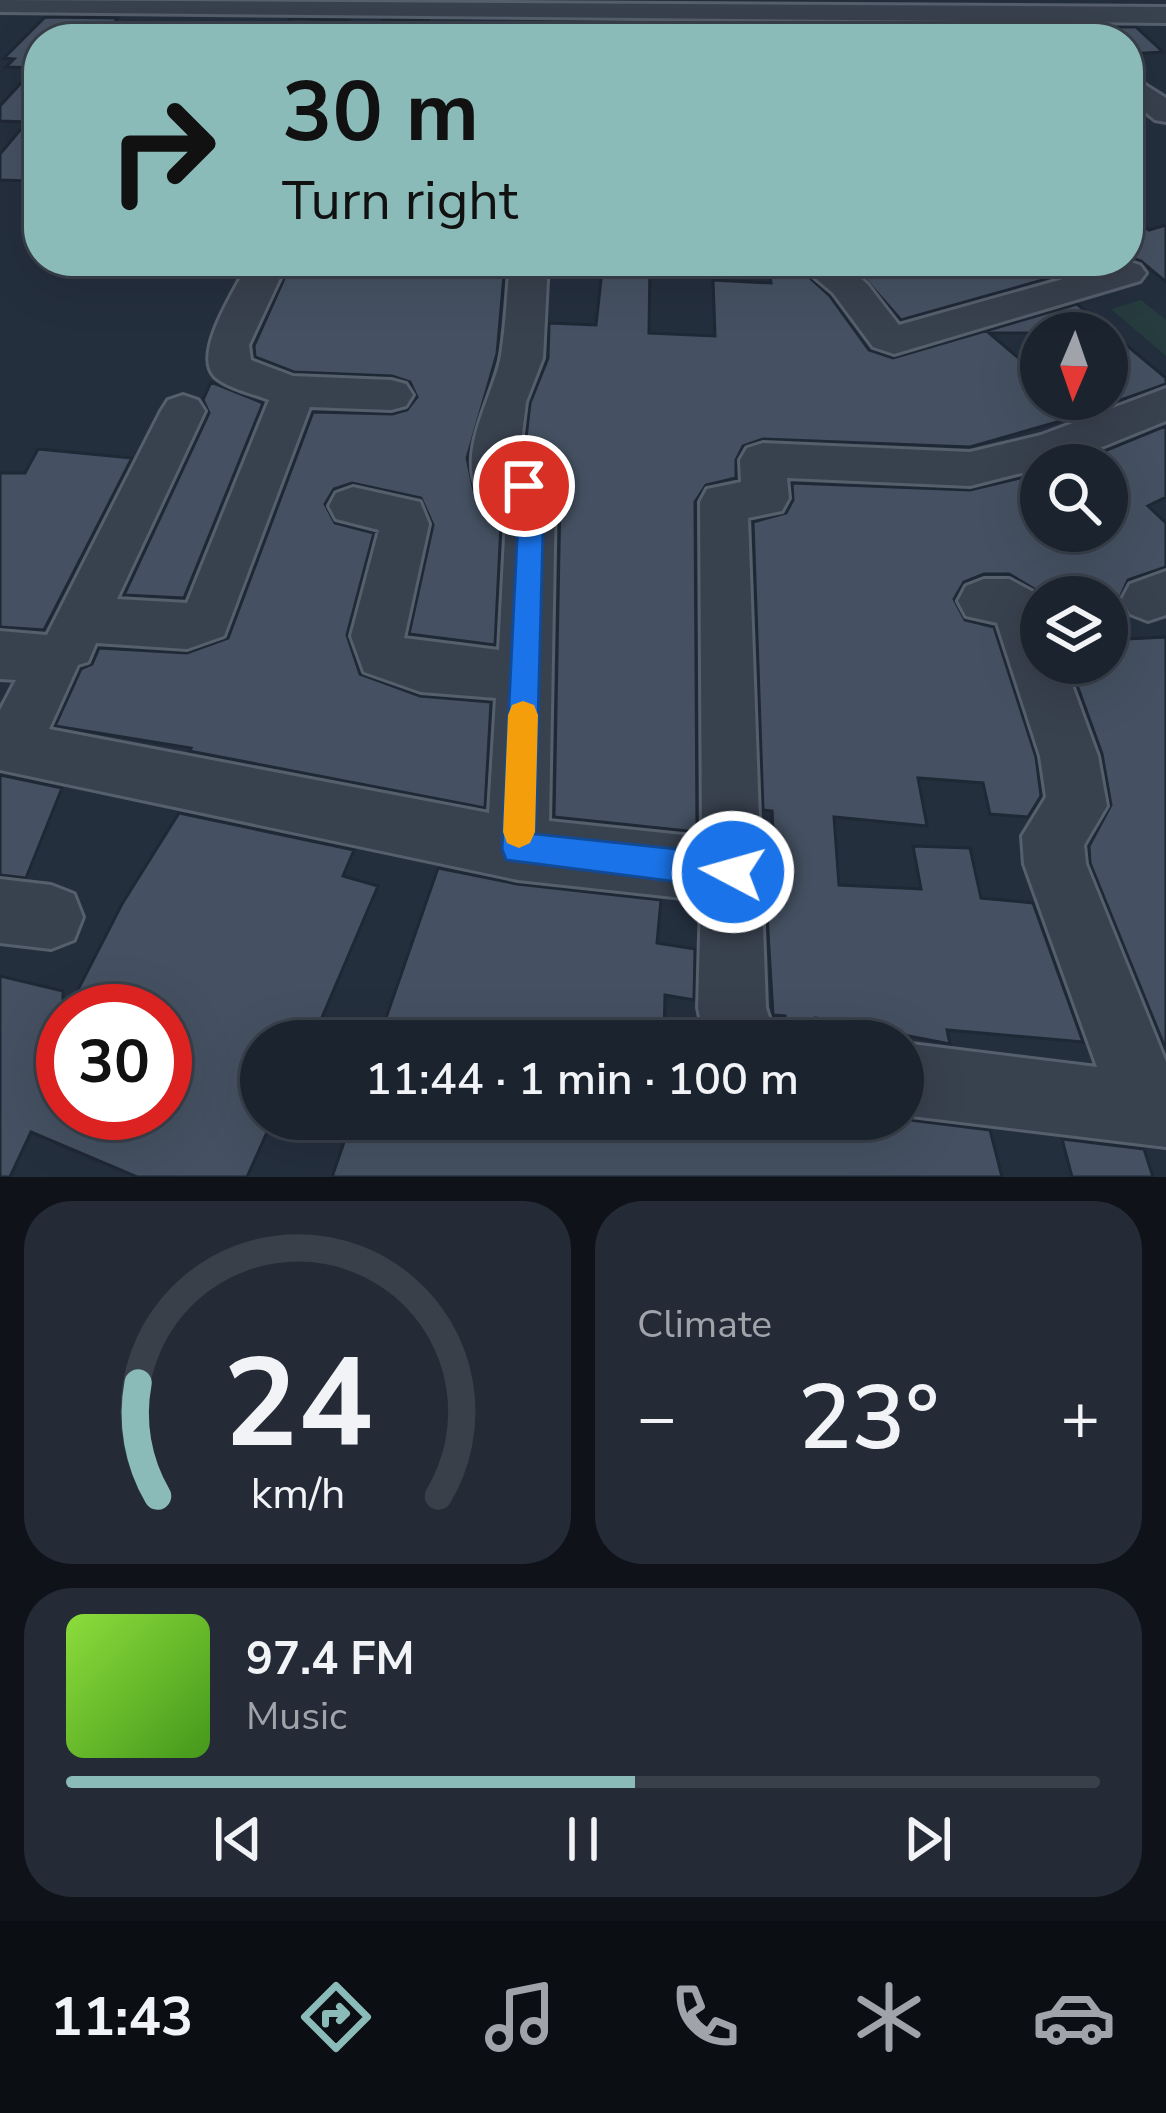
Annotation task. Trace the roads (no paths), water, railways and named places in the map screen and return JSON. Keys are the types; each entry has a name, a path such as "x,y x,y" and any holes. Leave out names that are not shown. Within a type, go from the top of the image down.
{"street":[{"path":"0,4 776,5 1053,15 1127,8 1166,15"},
{"path":"1053,15 1063,24"},
{"path":"262,276 226,353 231,368 290,392 391,395"},
{"path":"518,849 531,492 494,477 505,400 522,358 527,276"},
{"path":"844,276 886,337 894,340 1091,276"},
{"path":"1131,276 1166,301"},
{"path":"44,645 206,620 284,419 290,392"},
{"path":"733,1020 724,502 764,498 763,460 970,469 1049,450 1166,404"},
{"path":"183,411 44,645 49,674 15,739 16,749 518,849 733,872"},
{"path":"353,506 403,515 405,524 377,636 383,655 422,668 524,676"},
{"path":"924,1082 1158,1110 1055,864 1053,836 1077,806 1069,756 1019,610 1010,602 984,601"}]}
